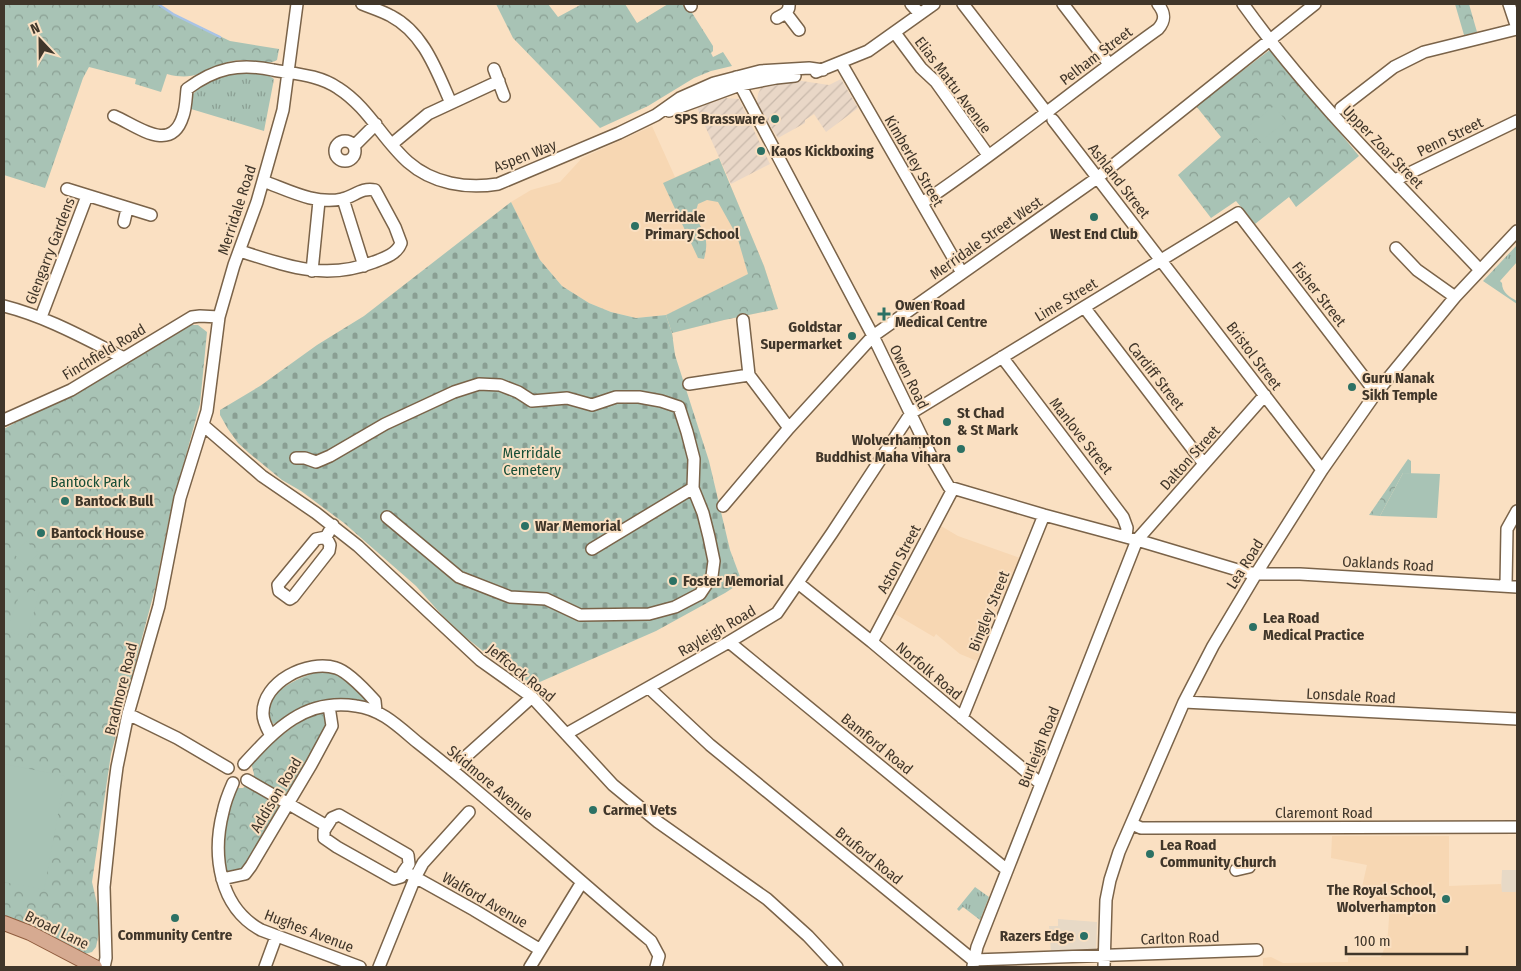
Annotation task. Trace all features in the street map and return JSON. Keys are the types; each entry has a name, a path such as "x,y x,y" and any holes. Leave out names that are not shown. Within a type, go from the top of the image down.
{"main road":[{"name":"Broad Lane","path":"4,923 30,933 95,967"}],"street":[{"name":"Merridale Road","path":"203,425 209,401 219,317 263,181 283,110 297,4"},
{"path":"362,4 393,16 409,30 427,51 452,103"},
{"path":"911,4 920,14"},
{"name":"Aspen Way","path":"114,116 161,137 177,128 181,122 184,115 187,89 222,71 240,66 254,66 310,75 338,87 357,103 392,144 416,168 451,184 483,186 498,184 738,81 812,74 841,63 868,51 934,4"},
{"name":"Ashland Street","path":"963,4 1161,260"},
{"path":"1064,4 1109,64"},
{"name":"Pelham Street","path":"1050,117 1109,64 1158,29 1163,23 1164,13 1158,4"},
{"name":"Upper Zoar Street","path":"1243,4 1269,41 1325,108 1480,270"},
{"name":"Merridale Street West","path":"723,506 789,428 873,336 1097,178 1315,4"},
{"path":"1341,108 1394,67 1410,58 1439,48 1517,29 1509,4"},
{"path":"784,12 799,30"},
{"name":"Elias Mattu Avenue","path":"895,33 920,68 936,82 988,155"},
{"name":"Kimberley Street","path":"841,63 962,273"},
{"path":"494,69 504,96"},
{"path":"392,144 428,114 499,81"},
{"name":"Owen Road","path":"738,81 873,336 946,484 953,489"},
{"name":"Elias Mattu Avenue","path":"922,203 988,155 1050,117"},
{"name":"Penn Street","path":"1395,180 1517,121"},
{"path":"354,146 376,124"},
{"path":"240,250 291,267 312,271 340,271 364,266 392,254 399,249 401,243 399,235 374,190 366,189 359,191 343,199 319,200 263,181"},
{"name":"Glengarry Gardens","path":"67,189 151,215"},
{"name":"Glengarry Gardens","path":"41,317 87,196"},
{"path":"343,199 364,266"},
{"path":"312,271 319,200"},
{"path":"124,222 127,208"},
{"name":"Lime Street","path":"911,413 1238,213"},
{"name":"Fisher Street","path":"1238,213 1376,393"},
{"name":"Lea Road","path":"1104,962 1105,915 1110,880 1119,852 1184,702 1213,646 1322,470 1376,393 1455,297 1517,231"},
{"path":"1396,248 1417,270 1455,297"},
{"name":"Bristol Street","path":"1161,260 1322,470"},
{"path":"4,306 60,325 124,358"},
{"name":"Cardiff Street","path":"1084,307 1204,464"},
{"name":"Finchfield Road","path":"4,420 71,390 192,317 219,317"},
{"path":"743,320 749,375 789,428"},
{"name":"Manlove Street","path":"1002,357 1123,517 1131,538"},
{"path":"689,384 749,375"},
{"path":"296,458 305,458 316,462 385,424 454,392 479,384 500,385 518,392 532,401 567,398 592,404 616,397 639,397 661,401 679,407 687,432 694,459 693,488 703,513 714,561 712,576 700,594 675,607 649,614 580,615 546,599 510,597 458,577 387,517"},
{"name":"Dalton Street","path":"1131,538 1204,464 1264,395"},
{"name":"Rayleigh Road","path":"566,734 774,615 798,583 911,413"},
{"name":"Jeffcock Road","path":"203,425 262,476 333,525 380,566 480,660 532,697 613,785 658,822 767,899 795,923 837,967"},
{"name":"Bradmore Road","path":"104,967 106,958 105,874 114,790 128,714 159,606 180,498 203,425"},
{"path":"592,549 693,488"},
{"path":"953,489 1131,538 1214,564 1256,574"},
{"name":"Aston Street","path":"872,642 953,489"},
{"path":"1512,586 1507,529 1517,511"},
{"name":"Bingley Street","path":"962,718 1044,515"},
{"path":"326,537 330,545 329,551 293,597 287,598 279,591 278,585 316,539 326,537 333,525"},
{"name":"Burleigh Road","path":"973,964 977,947 1041,784 1131,538"},
{"name":"Oaklands Road","path":"1256,574 1300,574 1512,586"},
{"name":"Norfolk Road","path":"798,583 872,642 1041,784"},
{"name":"Bamford Road","path":"729,642 1007,870"},
{"name":"Skidmore Avenue","path":"271,736 266,728 262,714 265,702 279,683 305,668 323,666 338,668 375,701 376,711"},
{"name":"Bruford Road","path":"649,688 710,745 973,964"},
{"path":"452,769 532,697"},
{"name":"Lonsdale Road","path":"1184,702 1517,719"},
{"name":"Addison Road","path":"222,879 245,874 288,804 332,726 329,706"},
{"name":"Skidmore Avenue","path":"244,764 282,726 316,707 355,706 376,711 392,720 452,769 651,942 659,956 656,967"},
{"path":"128,714 177,738 228,768"},
{"path":"237,762 244,764 249,770 247,780 242,783 233,782 228,775 228,768 237,762"},
{"path":"247,780 327,826"},
{"name":"Hughes Avenue","path":"233,782 223,811 218,851 222,879 230,900 251,925 276,937 360,967"},
{"name":"Walford Avenue","path":"379,967 415,878 423,863 483,796"},
{"path":"339,816 408,855 409,864 404,871 401,877 394,879 337,847 324,838 324,831 332,818 339,816"},
{"name":"Claremont Road","path":"1132,824 1141,828 1517,827"},
{"path":"1236,870 1249,867"},
{"name":"Walford Avenue","path":"404,871 540,949"},
{"path":"530,967 582,882"},
{"path":"265,967 276,937"},
{"name":"Carlton Road","path":"1104,962 1257,950"},
{"path":"973,964 1104,962"}],"shaded area":[{"path":"841,79 858,108 826,132 814,114 805,120 805,123 778,138 757,102 761,88 781,83 802,81 829,85"},
{"path":"725,98 739,99 770,164 731,184 697,108"},
{"name":"Merridale Primary School","path":"652,126 675,177 719,158 764,266 778,309 672,333 665,315 636,318 611,312 589,303 562,286 540,260 511,202 531,190 560,182 582,158"},
{"path":"941,526 958,536 1020,558 977,661 960,654 936,634 934,637 895,614"},
{"name":"The Royal School, Wolverhampton","path":"1332,836 1449,836 1449,886 1501,884 1502,892 1517,892 1517,967 1263,967 1263,958 1271,957 1283,963 1348,962 1348,957 1381,957 1388,933 1390,903 1360,896 1367,865 1331,858"},
{"path":"1502,870 1517,870 1517,892 1501,892"},
{"path":"1058,919 1097,922 1096,950 1051,952 1049,926 1058,926"}],"green space":[{"path":"4,4 158,4 173,14 230,41 279,49 277,60 269,63 242,60 231,61 189,76 167,74 161,92 135,84 136,79 89,67 83,78 45,188 4,175"},
{"path":"496,4 548,4 558,17 582,4 625,4 637,23 668,4 682,4 686,9 689,8 713,46 711,53 713,57 723,52 732,66 711,71 694,78 648,106 600,128 513,38"},
{"path":"1455,4 1469,4 1477,32 1464,35"},
{"path":"1271,49 1359,156 1296,207 1289,197 1255,224 1236,201 1211,218 1178,175 1221,137 1196,106"},
{"path":"237,71 267,74 274,79 264,131 191,109 193,94 202,85"},
{"path":"1274,106 1286,121 1260,142 1248,127"},
{"path":"719,158 764,266 778,309 672,333 666,315 748,274 737,236 718,202 707,200 698,204 695,214 705,235 706,251 704,259 698,258 663,183"},
{"name":"Merridale Cemetery","path":"511,202 540,260 562,286 589,303 611,312 636,318 666,315 672,333 675,355 709,461 730,550 742,582 656,631 533,685 488,655 464,636 416,586 344,523 301,491 282,480 249,453 238,443 220,415 220,410 260,386 317,345 364,316"},
{"path":"1517,245 1517,262 1500,281 1505,292 1517,301 1517,304 1483,281"},
{"name":"Bantock Park","path":"188,325 198,325 207,332 200,404 170,514 155,589 111,754 92,882 98,908 99,933 96,947 92,952 85,954 33,929 4,919 4,429"},
{"path":"1408,459 1411,461 1411,474 1403,473 1380,516 1369,515"},
{"path":"1403,473 1440,474 1437,518 1380,516"},
{"path":"26,541 39,553 26,566 14,554"},
{"path":"40,590 27,637 6,631 20,594"},
{"path":"324,670 344,677 370,701 369,703 352,702 273,724 269,705 277,692 292,682"},
{"path":"324,709 326,720 325,733 285,795 253,779 254,774 251,763 285,733 303,720"},
{"path":"4,764 65,776 44,890 4,882"},
{"path":"248,784 279,807 242,869 234,873 225,872 224,829 235,788 243,788"},
{"path":"975,887 989,897 980,920 963,907 959,911 957,909"}],"waterway":[{"path":"158,4 173,14 220,37"}],"place":[{"name":"SPS Brassware","path":"775,119"},
{"name":"Kaos Kickboxing","path":"761,151"},
{"name":"West End Club","path":"1094,217"},
{"name":"Merridale Primary School","path":"635,226"},
{"name":"Owen Road Medical Centre","path":"884,314"},
{"name":"Goldstar Supermarket","path":"852,336"},
{"name":"Guru Nanak Sikh Temple","path":"1352,387"},
{"name":"St Chad & St Mark","path":"947,422"},
{"name":"Wolverhampton Buddhist Maha Vihara","path":"961,449"},
{"name":"Bantock Bull","path":"65,501"},
{"name":"War Memorial","path":"525,526"},
{"name":"Bantock House","path":"41,533"},
{"name":"Foster Memorial","path":"673,581"},
{"name":"Lea Road Medical Practice","path":"1253,627"},
{"name":"Carmel Vets","path":"593,810"},
{"name":"Lea Road Community Church","path":"1150,854"},
{"name":"The Royal School, Wolverhampton","path":"1446,899"},
{"name":"Community Centre","path":"175,918"},
{"name":"Razers Edge","path":"1084,936"}]}
